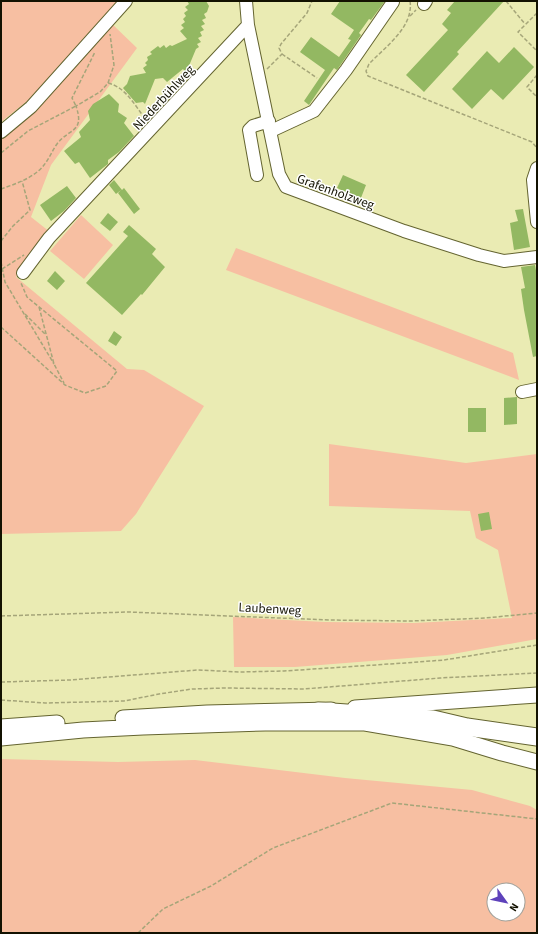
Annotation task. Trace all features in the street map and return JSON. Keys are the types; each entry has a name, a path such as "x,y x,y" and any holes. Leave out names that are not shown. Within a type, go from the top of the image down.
{"highway":[{"path":"318,711 433,719 467,727 537,737"},
{"path":"365,723 434,728 467,727"}],"main road":[{"path":"1,726 207,713 318,711 537,695"},
{"path":"1,738 83,730 143,727 265,723 365,723 453,738 537,762"}],"street":[{"path":"1,132 31,107 126,1"},
{"name":"Grafenholzweg","path":"246,1 248,25 279,174 286,187 404,231 479,255 504,261 537,256"},
{"path":"257,175 249,130 253,126 270,126 314,111 346,70 393,2"},
{"name":"Niederbühlweg","path":"23,273 49,238 248,25"},
{"path":"537,168 533,180 537,222"},
{"path":"522,392 537,389"}],"path":[{"path":"312,1 307,13 278,48 282,54 317,78"},
{"path":"410,1 410,16 403,28 369,64 366,71 368,76 532,142 537,148"},
{"path":"506,1 525,24"},
{"path":"537,13 518,32 537,51"},
{"path":"1,153 28,131 100,92 108,83 114,66 108,25 105,23"},
{"path":"1,189 22,181 43,166 57,143 77,129 80,117 72,98 98,45"},
{"path":"259,77 282,54"},
{"path":"537,75 527,87 537,97"},
{"path":"108,83 115,84 123,91 144,117"},
{"path":"1,241 13,226 30,210 22,181"},
{"path":"1,262 5,282 65,385"},
{"path":"1,327 65,385 85,393 106,386 117,371 27,297 21,285 23,273"},
{"path":"39,306 48,336 54,364"},
{"path":"22,312 48,336"},
{"name":"Laubenweg","path":"1,616 128,612 330,620 410,621 485,618 537,613"},
{"path":"1,682 77,679 198,670 240,672 284,671 405,663 465,657 537,644"},
{"path":"1,700 45,703 124,701 192,689 304,689 440,678 537,673"},
{"path":"138,933 163,909 211,886 273,848 392,803 537,819"}],"shaded area":[{"path":"1,1 120,1 31,98 1,122"},
{"path":"110,22 137,48 51,165 31,217 50,232 16,277 127,369 144,370 204,406 136,514 121,531 1,534 1,137"},
{"path":"81,215 113,245 84,279 50,251"},
{"path":"236,248 513,353 519,380 226,270"},
{"path":"329,444 466,463 537,454 537,639 447,655 295,667 234,667 233,617 325,622 414,623 512,618 498,550 476,538 470,511 329,506"},
{"path":"1,759 118,762 195,760 345,778 472,790 530,806 537,810 537,933 1,933"}],"building":[{"path":"187,1 206,1 209,6 207,12 204,14 206,18 202,20 205,24 201,26 204,30 200,32 202,36 198,38 201,42 197,44 199,47 196,49 186,73 183,69 167,82 163,78 155,79 145,104 143,102 136,103 123,88 127,84 130,76 146,73 143,68 147,65 145,63 148,60 147,57 152,54 150,52 158,46 160,48 164,45 166,48 187,39 180,31 184,28 181,25 185,22 183,19 186,16 184,13 188,10 185,7 189,4"},
{"path":"340,1 385,1 371,20 369,19 359,33 361,35 337,70 334,68 309,105 304,101 325,70 300,52 311,37 339,57 351,40 348,39 354,30 331,14"},
{"path":"455,1 504,1 457,52 459,54 424,92 406,75 448,30 442,24 451,13 447,10"},
{"path":"514,47 534,67 503,100 491,89 472,109 452,89 487,51 499,63"},
{"path":"109,94 119,104 118,112 127,118 124,123 134,136 119,152 108,160 108,164 90,178 79,162 75,164 64,151 81,137 79,132 90,120 88,111 93,104"},
{"path":"343,175 366,185 359,203 350,199 352,195 337,188"},
{"path":"114,180 122,190 124,188 140,209 134,214 118,193 121,190 116,194 109,185"},
{"path":"67,186 76,198 64,211 51,221 40,205"},
{"path":"523,209 530,247 514,250 510,223 518,221 515,210"},
{"path":"108,213 118,222 110,231 100,223"},
{"path":"129,225 156,249 152,254 165,267 142,295 141,294 122,315 86,283 128,236 123,232"},
{"path":"535,265 537,276 537,356 533,357 521,289 525,288 521,267"},
{"path":"55,271 65,281 57,290 47,281"},
{"path":"114,331 122,337 116,346 108,341"},
{"path":"517,397 517,424 504,425 504,398"},
{"path":"468,408 486,408 486,432 468,432"},
{"path":"489,512 492,529 481,531 478,514"}]}
